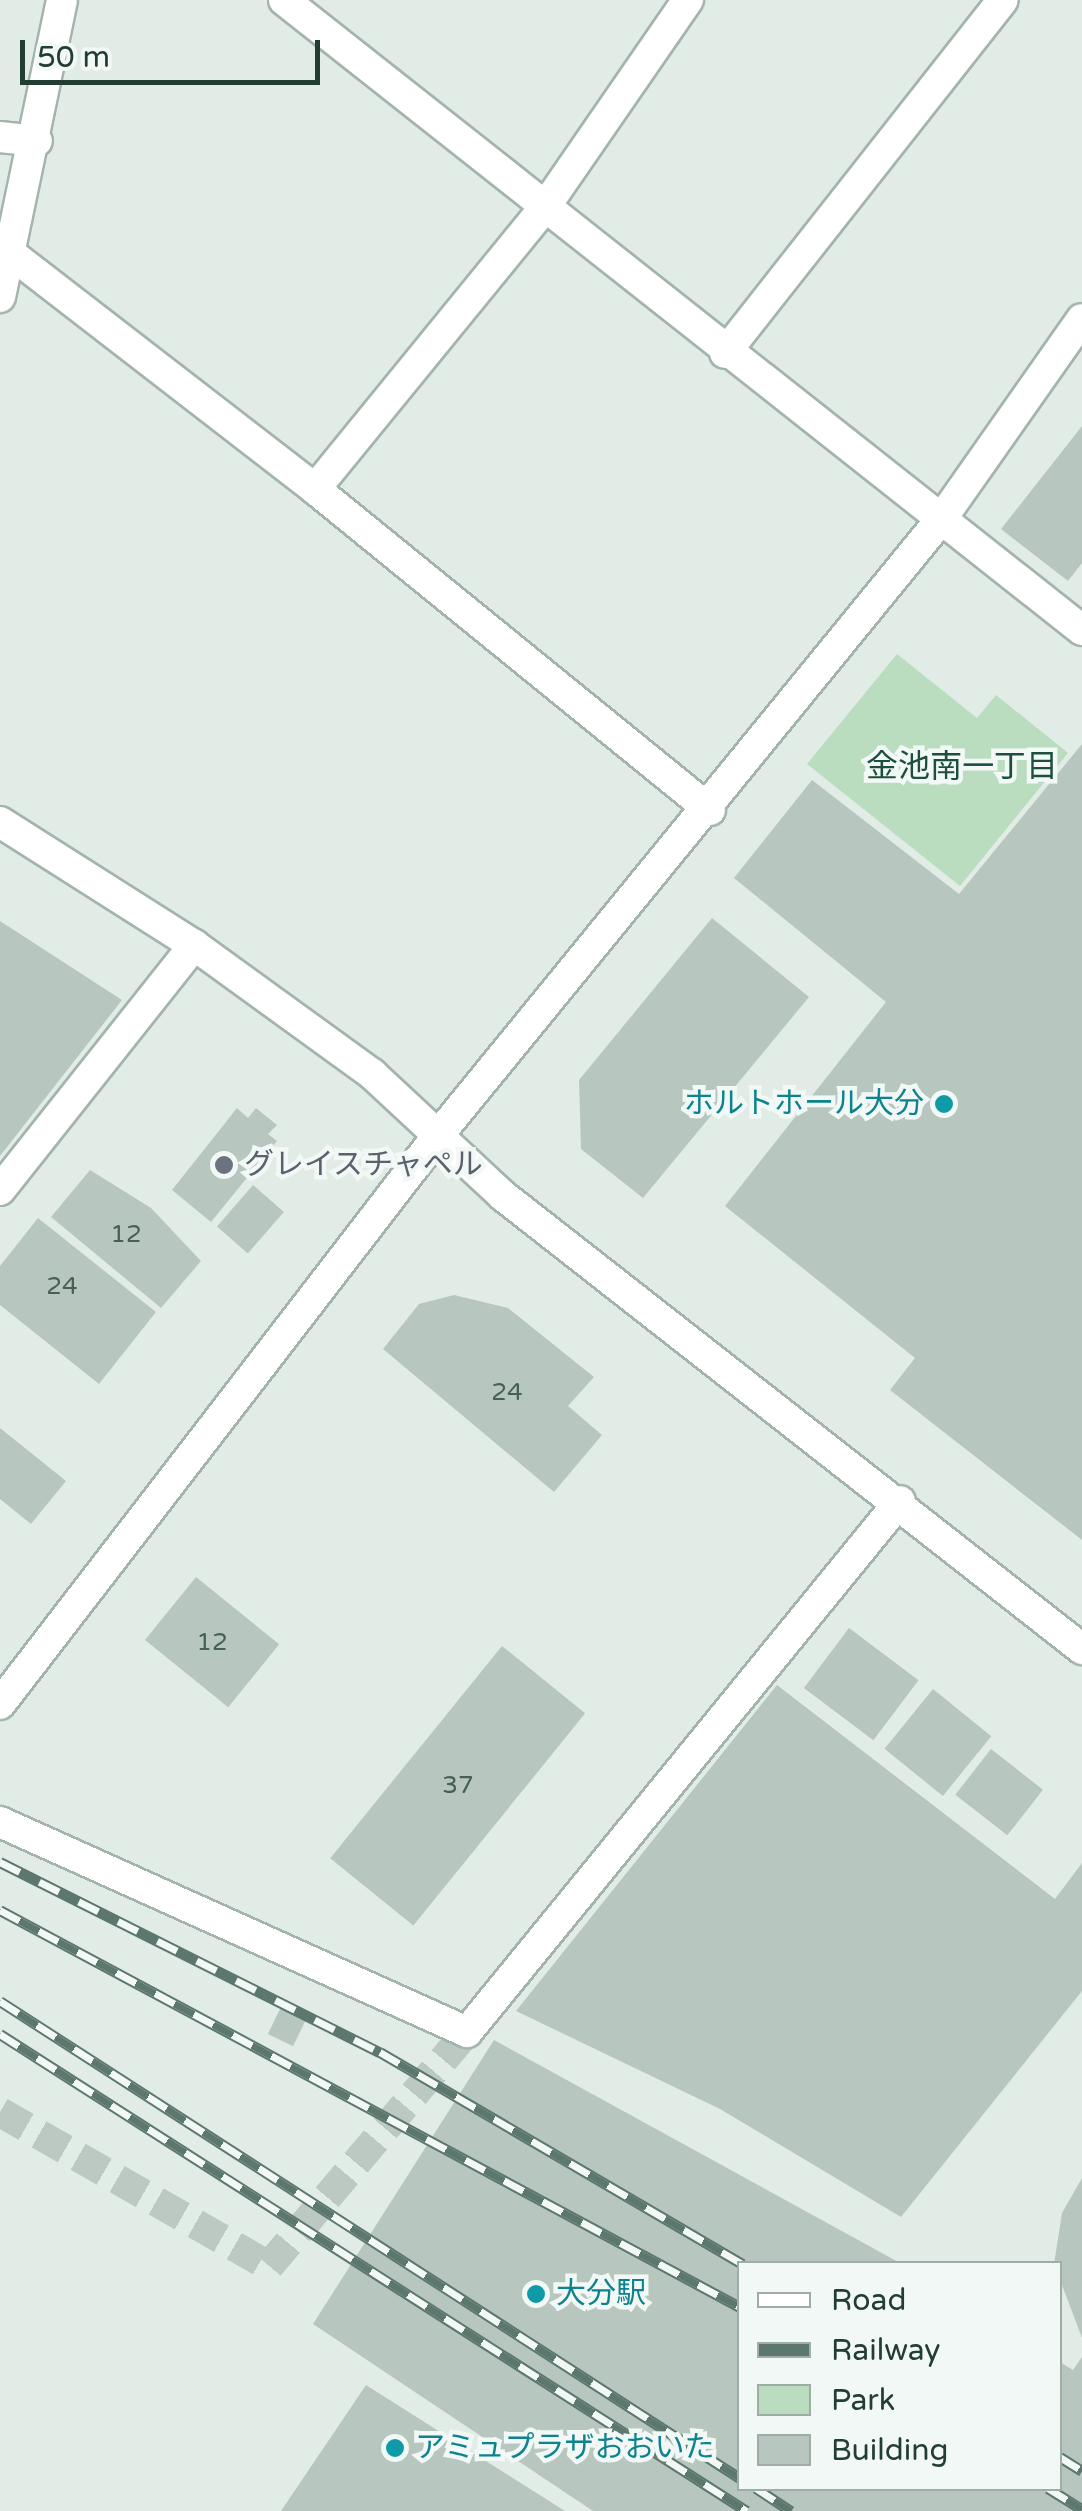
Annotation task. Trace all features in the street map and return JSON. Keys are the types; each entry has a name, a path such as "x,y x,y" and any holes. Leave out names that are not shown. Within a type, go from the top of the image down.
{"street":[{"path":"0,296 36,140 62,0"},
{"path":"284,0 725,353 1082,630"},
{"path":"315,489 544,208 688,0"},
{"path":"725,353 1003,0"},
{"path":"0,136 36,140"},
{"path":"8,257 315,489 710,810"},
{"path":"0,1704 436,1138 710,810 942,518 1082,319"},
{"path":"0,822 194,944 372,1074 436,1138 900,1501 1082,1649"},
{"path":"0,1190 194,944"},
{"path":"0,1822 467,2032 900,1501"}],"green space":[{"path":"897,654 977,718 996,695 1068,753 960,886 807,764"}],"building":[{"path":"1082,426 1082,563 1068,581 1001,529"},
{"name":"ホルトホール大分","path":"1082,744 1082,1540 890,1390 915,1358 725,1206 886,1002 734,878 812,780 959,894"},
{"path":"712,918 809,997 643,1198 581,1149 579,1080"},
{"path":"0,921 122,1000 0,1156"},
{"name":"グレイスチャペル","path":"237,1108 248,1118 256,1108 277,1125 268,1134 277,1141 211,1222 172,1190"},
{"path":"90,1170 151,1208 201,1261 161,1308 51,1217"},
{"path":"253,1185 284,1212 248,1253 217,1227"},
{"path":"38,1218 156,1312 99,1384 0,1305 0,1266"},
{"path":"454,1295 508,1308 594,1377 568,1406 602,1435 554,1492 383,1349 419,1304"},
{"path":"0,1428 66,1481 31,1524 0,1499"},
{"path":"196,1577 279,1644 228,1707 145,1640"},
{"path":"849,1628 918,1680 873,1740 804,1688"},
{"path":"502,1646 585,1713 413,1925 330,1858"},
{"path":"777,1685 1055,1899 1082,1863 1082,1991 901,2217 720,2109 516,2011"},
{"path":"933,1689 991,1736 943,1796 885,1749"},
{"path":"991,1749 1043,1790 1007,1835 955,1795"},
{"path":"281,2007 306,2019 293,2046 268,2034"},
{"name":"大分駅","path":"494,2040 897,2261 737,2261 737,2491 1062,2491 1062,2363 1073,2370 1082,2357 1082,2511 593,2511 313,2324"},
{"path":"1082,2178 1082,2338 1062,2285 1062,2261 1054,2261 1062,2213"},
{"name":"アミュプラザおおいた","path":"366,2385 565,2511 281,2511"}],"tunnel":[{"path":"0,2112 269,2266 467,2032"}],"railway":[{"path":"0,1862 380,2052 738,2261"},
{"path":"0,1910 737,2305"},
{"path":"0,2001 737,2476"},
{"path":"0,2034 747,2511"},
{"path":"1062,2458 1082,2471"},
{"path":"761,2491 791,2511"},
{"path":"1053,2491 1082,2509"}],"place":[{"name":"ホルトホール大分","path":"944,1104"},
{"name":"グレイスチャペル","path":"224,1165"},
{"name":"大分駅","path":"536,2294"},
{"name":"アミュプラザおおいた","path":"395,2448"}],"district":[{"name":"金池南一丁目","path":"962,767"}]}
